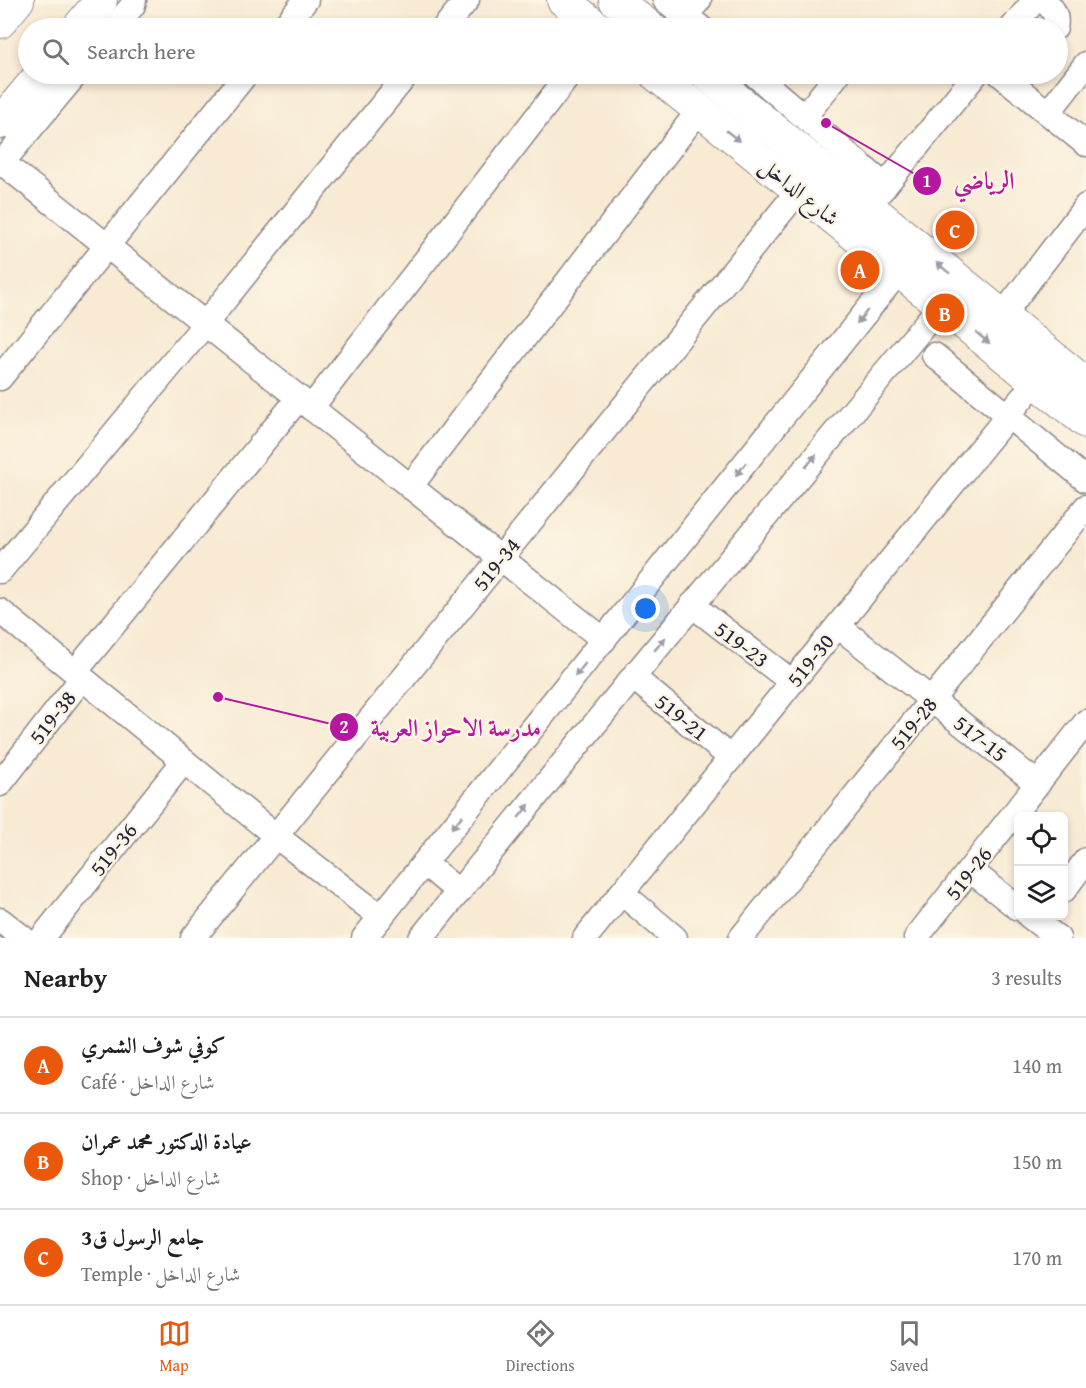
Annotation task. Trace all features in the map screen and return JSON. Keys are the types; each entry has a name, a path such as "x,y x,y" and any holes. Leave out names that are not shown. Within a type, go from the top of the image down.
{"main road":[{"path":"0,22 18,0"},
{"path":"86,18 101,0"},
{"path":"563,0 586,18"},
{"path":"615,0 638,18"},
{"path":"0,123 33,84"},
{"name":"شارع الداخل","path":"668,84 1086,422"},
{"name":"شارع الداخل","path":"720,84 876,196 1002,316 1086,384"}],"street":[{"path":"122,18 133,5 134,0"},
{"path":"291,18 306,0"},
{"path":"452,18 466,0"},
{"path":"665,0 690,18"},
{"path":"1020,18 1035,0"},
{"path":"1044,0 1055,12 1056,18"},
{"path":"1048,113 1086,64"},
{"path":"68,84 1,163 604,640"},
{"path":"0,378 238,84"},
{"path":"0,571 206,324 399,84"},
{"name":"519-38","path":"0,784 78,675 305,403 562,84"},
{"path":"766,84 805,116 876,196 968,84"},
{"path":"805,116 830,84"},
{"path":"1020,84 1048,113 1086,144"},
{"path":"410,487 700,109"},
{"name":"519-34","path":"193,938 799,190"},
{"path":"1002,316 1086,206"},
{"path":"364,938 899,271"},
{"path":"431,934 459,891 941,305"},
{"path":"933,355 1086,480"},
{"name":"519-30","path":"585,938 1036,381"},
{"name":"519-28","path":"741,938 1086,507"},
{"name":"519-23","path":"692,605 792,682"},
{"path":"0,611 276,836 381,917"},
{"name":"517-15","path":"838,626 1038,784"},
{"name":"519-21","path":"633,677 731,758"},
{"name":"519-26","path":"916,938 1086,722"},
{"name":"519-36","path":"42,938 184,761"},
{"path":"1068,885 1086,860"},
{"path":"424,863 459,891"},
{"path":"970,870 1014,905"},
{"path":"622,893 675,938"},
{"path":"0,920 22,938"},
{"path":"1039,920 1058,938"}],"place":[{"name":"الرياضي","path":"826,123"},
{"name":"جامع الرسول ق3","path":"955,230"},
{"name":"كوفي شوف الشمري","path":"860,270"},
{"name":"عيادة الدكتور محمد عمران","path":"945,313"},
{"name":"مدرسة الاحواز العربية","path":"218,697"}]}
